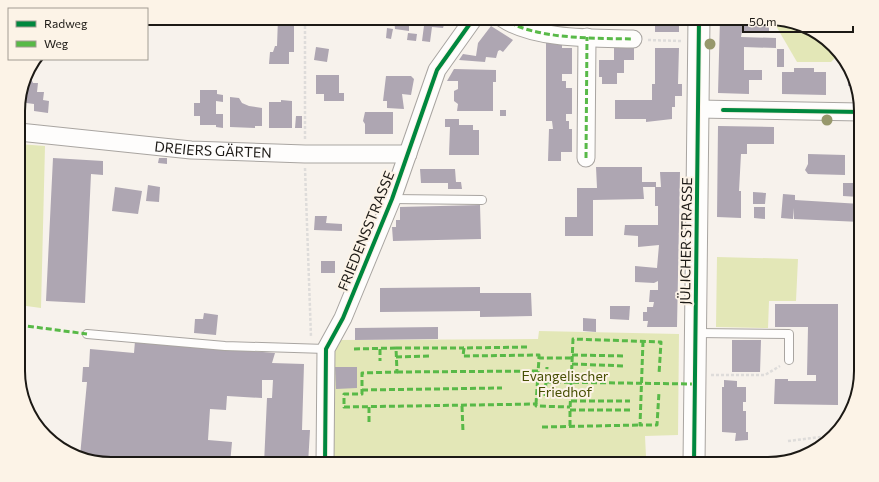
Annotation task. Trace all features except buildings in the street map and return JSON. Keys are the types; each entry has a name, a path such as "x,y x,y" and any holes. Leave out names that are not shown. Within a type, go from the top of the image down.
{"street":[{"name":"FRIEDENSSTRASSE","path":"325,457 319,349 343,318 392,199 437,70 469,25"},
{"path":"516,25 526,30 586,38 633,39"},
{"name":"JÜLICHER STRASSE","path":"694,457 699,25"},
{"path":"586,38 586,158"},
{"path":"698,109 854,112"},
{"name":"DREIERS GÄRTEN","path":"25,133 191,150 305,154 408,154"}],"lane":[{"path":"392,199 482,200"},
{"path":"696,333 789,334 789,360"},
{"path":"87,334 225,346 319,349"}],"path":[{"path":"305,25 305,154 319,349"},
{"path":"633,39 699,42"},
{"path":"711,374 765,375 789,360"},
{"path":"788,441 824,437"}],"green space":[{"path":"776,26 806,34 825,46 835,58 831,62 797,62"},
{"path":"25,144 45,146 41,308 25,306"},
{"path":"717,257 798,259 796,301 769,301 768,328 716,327"},
{"name":"Evangelischer Friedhof","path":"539,331 679,334 678,435 645,436 646,457 330,457 331,353 337,340 538,339"}],"marked path":[{"path":"515,25 547,34 583,38 633,39"},
{"path":"586,158 587,37"},
{"path":"25,326 87,334"},
{"path":"630,410 570,410 573,339 661,342 659,374"},
{"path":"643,341 640,425 657,425 659,392"},
{"path":"527,347 464,348 463,356 539,355 539,358"},
{"path":"396,348 464,348"},
{"path":"354,349 396,348 397,372 362,373 362,394 344,394 344,407 536,404 536,406 570,407"},
{"path":"380,349 380,361"},
{"path":"572,355 625,356"},
{"path":"396,357 431,356"},
{"path":"536,404 539,358 572,358"},
{"path":"572,364 625,366"},
{"path":"545,396 547,367"},
{"path":"397,372 538,371"},
{"path":"546,382 695,384"},
{"path":"362,390 502,388"},
{"path":"571,401 630,401"},
{"path":"462,406 463,432"},
{"path":"369,407 369,424"},
{"path":"570,410 570,426"},
{"path":"542,427 640,425"}],"cycle path":[{"path":"325,457 326,349 343,318 392,199 437,70 469,25"},
{"path":"694,457 699,25"},
{"path":"723,110 854,112"}]}
